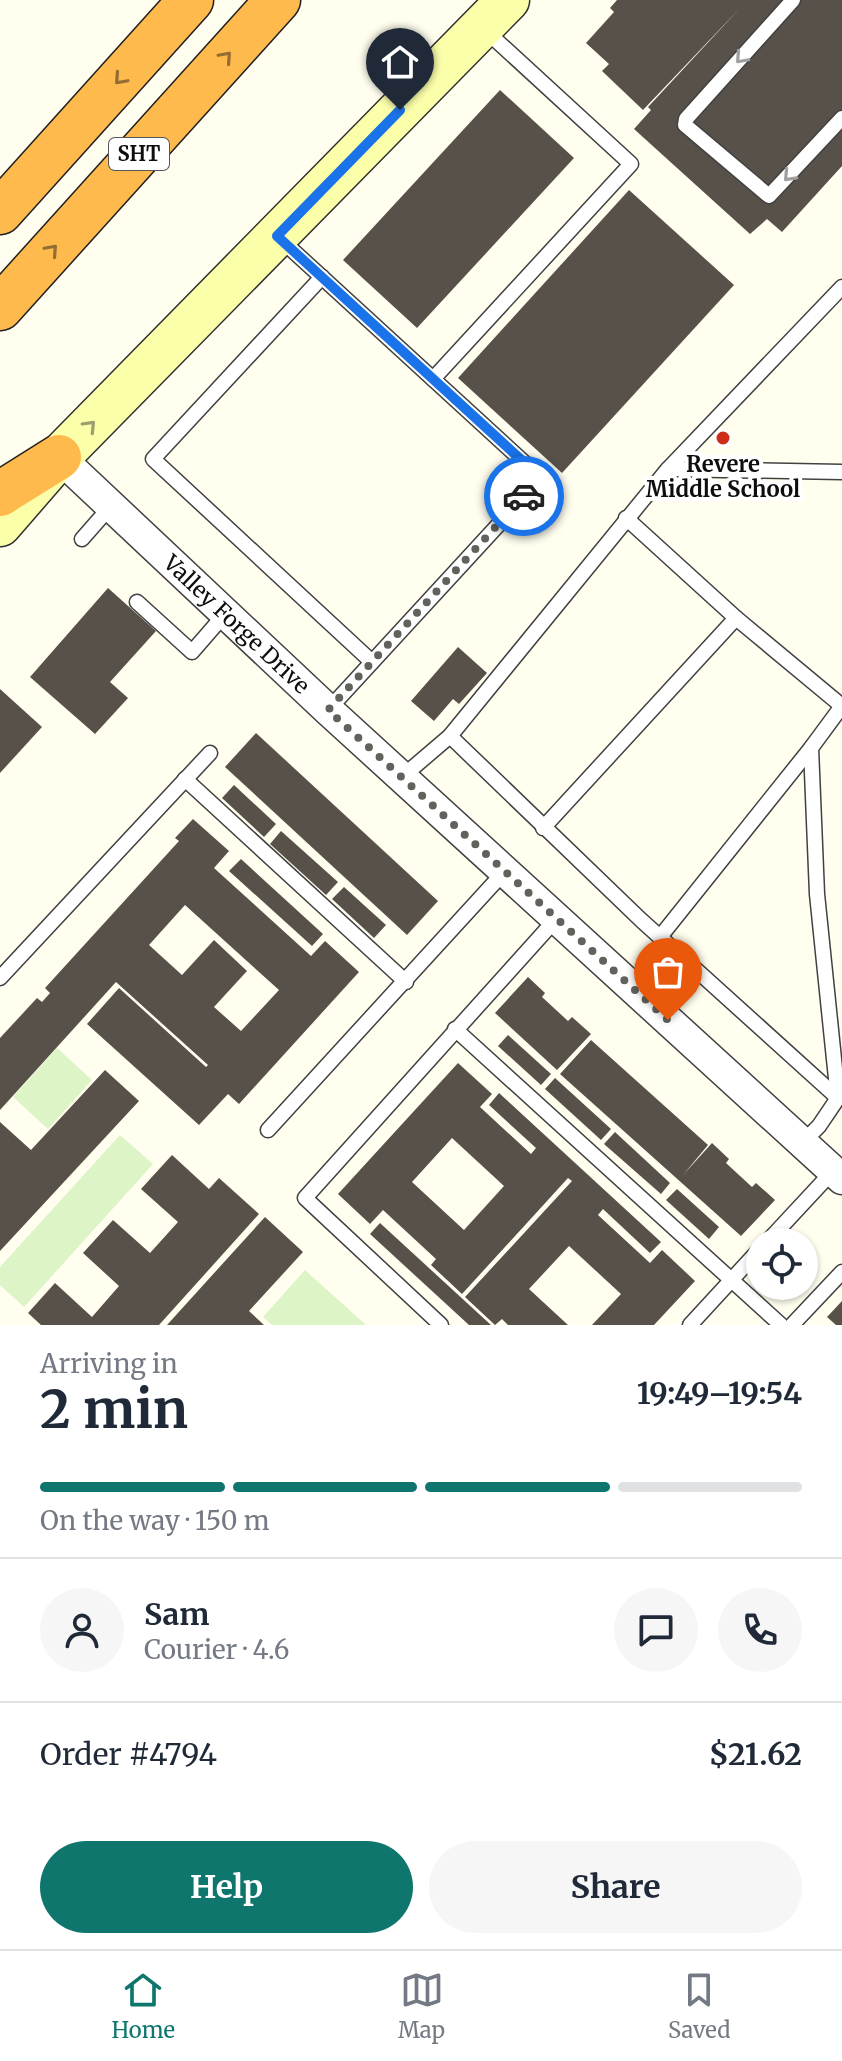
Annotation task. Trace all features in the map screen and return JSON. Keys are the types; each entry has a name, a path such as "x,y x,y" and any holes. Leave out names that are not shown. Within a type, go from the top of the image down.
{"highway":[{"name":"SHT","path":"0,212 191,0"},
{"name":"SHT","path":"0,308 278,0"},
{"path":"0,494 59,457"}],"main road":[{"path":"0,525 59,457 495,13"}],"street":[{"name":"Valley Forge Drive","path":"59,457 328,710 837,1175"}],"lane":[{"path":"793,0 685,122 769,196 842,118"},
{"path":"433,379 631,164 495,13"},
{"path":"277,236 529,467 524,497 328,710"},
{"path":"322,277 153,459 372,662"},
{"path":"402,777 450,736 668,469 842,287"},
{"path":"668,469 842,472"},
{"path":"82,539 111,506"},
{"path":"626,518 736,618 842,706 660,937"},
{"path":"137,602 192,652 225,614"},
{"path":"543,828 736,618"},
{"path":"450,736 543,828 838,1098"},
{"path":"802,1143 819,1126 838,1098 817,894 811,748"},
{"path":"0,978 210,753"},
{"path":"185,779 406,982"},
{"path":"268,1130 505,871"},
{"path":"440,1325 305,1198 557,918"},
{"path":"455,1029 781,1325"},
{"path":"782,1228 837,1175"},
{"path":"690,1325 746,1264"},
{"path":"792,1325 842,1272"}],"green space":[{"path":"57,1048 92,1080 48,1129 13,1097"},
{"path":"120,1135 153,1164 24,1307 0,1285 0,1267"},
{"path":"305,1270 366,1325 272,1325 263,1317"}],"building":[{"path":"617,0 842,0 842,166 782,232 767,219 750,234 634,129 651,110 648,107 741,7 643,110 602,71 609,64 586,43 614,12 610,8"},
{"path":"500,90 574,158 417,328 343,260"},
{"path":"629,190 734,285 562,473 458,378"},
{"path":"108,588 156,631 110,682 128,698 95,734 30,677"},
{"path":"458,647 487,673 459,704 453,699 434,721 411,701"},
{"path":"0,689 42,727 0,773"},
{"path":"256,733 438,901 407,935 225,767"},
{"path":"234,785 276,824 264,837 222,798"},
{"path":"193,819 229,851 214,868 311,956 325,941 359,972 239,1104 228,1094 199,1125 87,1024 119,988 206,1067 208,1065 116,982 0,1110 0,1038 37,998 42,1002 50,993 45,988 179,841 175,838","holes":["185,905 279,990 241,1031 214,1007 247,971 214,940 182,975 149,945"]},
{"path":"281,831 338,882 326,895 270,844"},
{"path":"241,859 323,934 312,946 229,871"},
{"path":"344,887 386,925 374,938 332,899"},
{"path":"528,977 545,993 542,997 568,1021 572,1017 591,1034 557,1070 495,1013"},
{"path":"508,1035 551,1074 541,1085 498,1046"},
{"path":"591,1040 708,1145 683,1175 712,1143 729,1159 726,1163 752,1187 756,1183 775,1200 741,1236 560,1074"},
{"path":"458,1063 492,1094 480,1107 531,1154 536,1148 489,1105 499,1093 661,1242 650,1253 603,1209 598,1215 650,1263 662,1250 695,1281 654,1325 592,1325 621,1294 569,1246 529,1289 568,1325 508,1325 502,1319 495,1325 465,1297 572,1181 568,1178 462,1294 431,1265 436,1259 383,1210 370,1224 338,1194","holes":["452,1138 504,1186 464,1230 412,1182"]},
{"path":"105,1070 139,1101 0,1251 0,1122 31,1150"},
{"path":"555,1078 611,1129 601,1140 545,1089"},
{"path":"615,1132 670,1183 661,1194 604,1144"},
{"path":"172,1155 209,1189 219,1178 259,1214 159,1325 41,1325 28,1313 55,1283 92,1317 119,1286 83,1253 113,1220 150,1253 178,1222 141,1189"},
{"path":"677,1189 719,1227 709,1239 666,1200"},
{"path":"265,1217 303,1252 249,1311 264,1325 167,1325"},
{"path":"380,1223 491,1325 469,1325 370,1234"},
{"path":"842,1301 842,1325 836,1325 827,1317"}],"way so far":[{"path":"524,496 328,710 668,1020"}],"place":[{"name":"Revere Middle School","path":"723,438"}],"route":[{"path":"400,110 277,236 529,467 524,496"}]}
